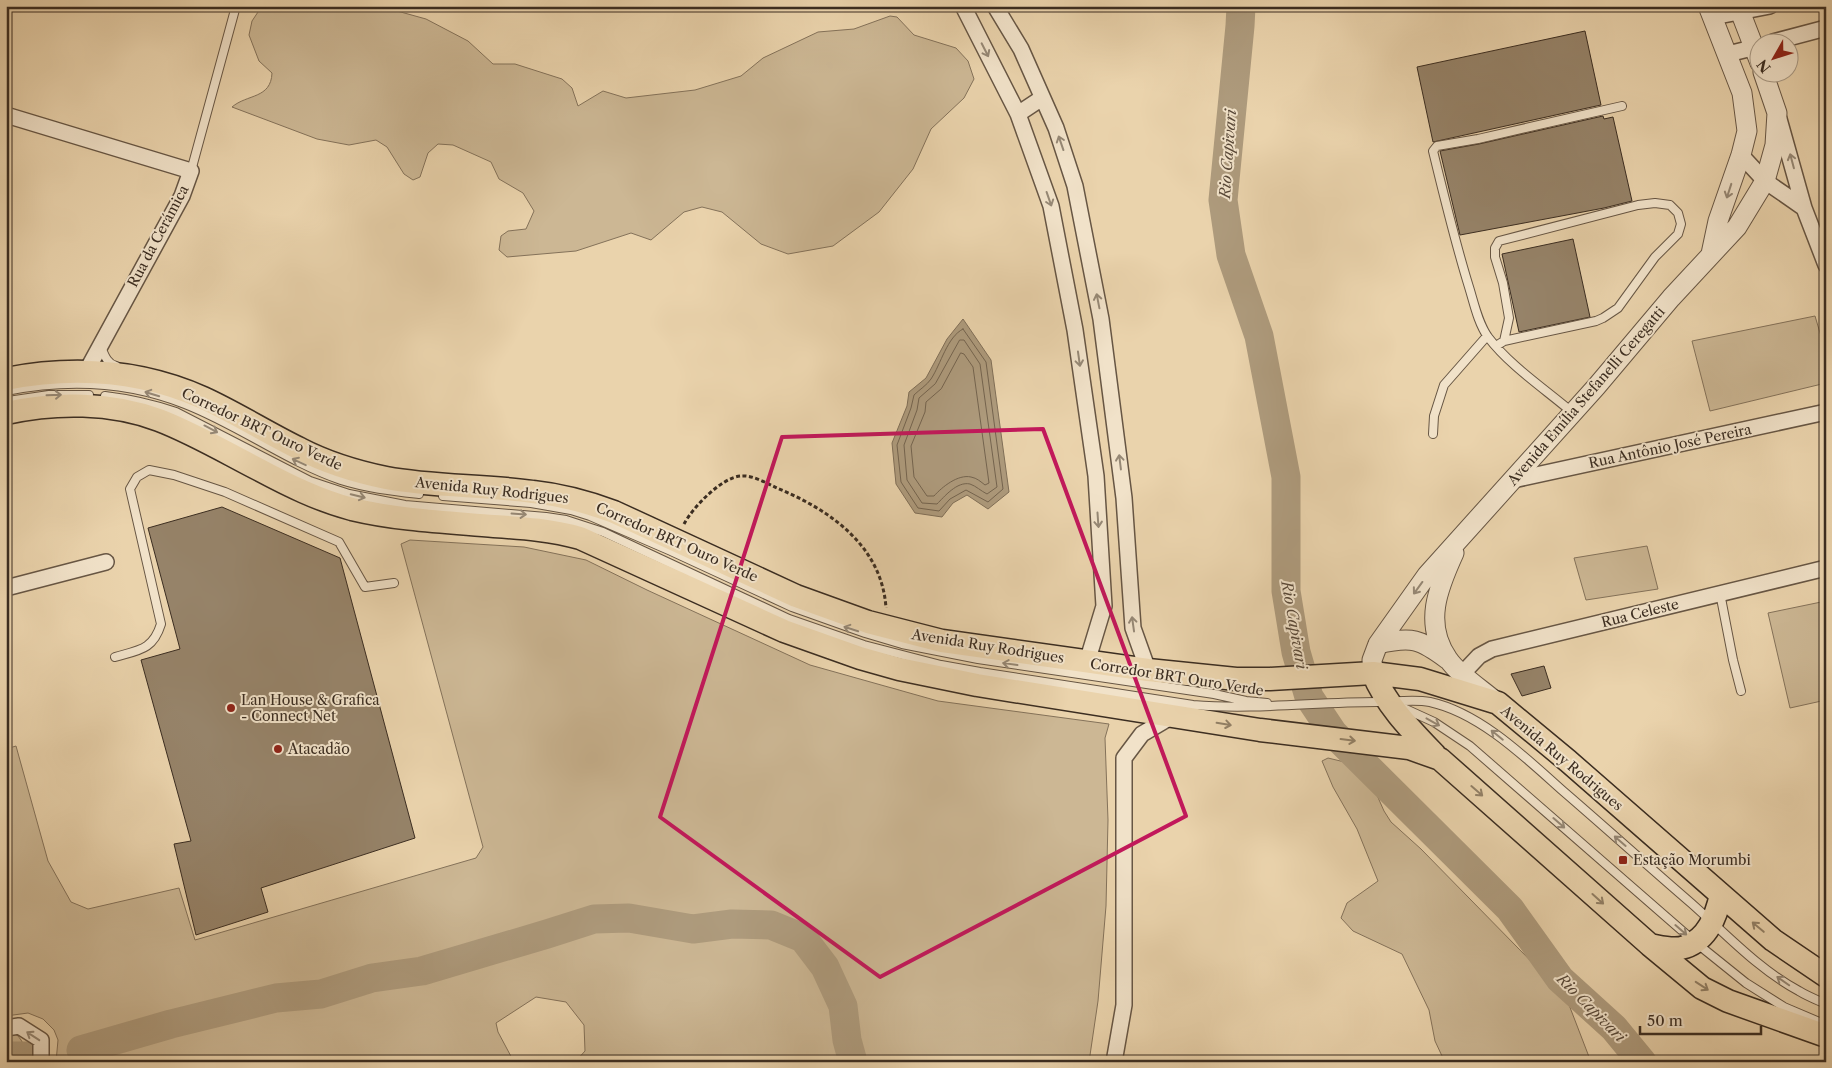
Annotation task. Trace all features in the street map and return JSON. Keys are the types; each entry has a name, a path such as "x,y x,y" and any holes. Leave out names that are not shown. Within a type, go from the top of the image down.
{"main road":[{"name":"Avenida Ruy Rodrigues","path":"6,379 53,372 122,374 147,379 204,398 301,450 344,467 386,478 532,491 574,499 614,512 796,596 841,613 942,641 1148,670 1236,679 1372,673 1420,679 1498,703 1568,761 1773,940 1826,976"},
{"path":"6,413 42,406 68,405 104,407 129,412 158,420 188,433 304,493 351,508 411,519 545,530 580,538 792,634 860,658 907,670 962,682 1260,730 1387,744 1409,748 1440,759"},
{"path":"1372,673 1388,702 1411,730 1440,759 1650,945 1702,988 1728,1001 1826,1036"},
{"path":"1650,945 1684,948 1695,942 1706,932 1712,922 1722,895"}],"street":[{"path":"963,6 1018,114 1051,206 1075,330 1096,476 1104,606 1088,662"},
{"path":"995,6 1021,49 1056,128 1075,186 1101,318 1124,498 1133,628 1148,670"},
{"path":"1711,255 1718,221 1741,155 1746,131 1742,93 1711,11 1770,6"},
{"path":"1740,9 1750,33"},
{"path":"1800,35 1826,28"},
{"path":"1728,54 1750,53"},
{"name":"Avenida Emília Stefanelli Ceregatti","path":"1766,82 1788,147 1804,208 1826,265"},
{"path":"1018,114 1042,98"},
{"name":"Avenida Emília Stefanelli Ceregatti","path":"1372,673 1372,660 1378,644 1427,576 1573,413 1671,298 1736,227 1765,181 1775,145 1777,113"},
{"path":"6,115 191,170"},
{"path":"1741,155 1765,181 1804,208"},
{"name":"Rua da Cerámica","path":"86,372 182,196 191,170"},
{"name":"Rua Antônio José Pereira","path":"1513,480 1826,412"},
{"name":"Avenida Emília Stefanelli Ceregatti","path":"1461,538 1441,582 1434,614 1435,627 1448,660 1498,703"},
{"path":"8,583 106,562"},
{"name":"Rua Celeste","path":"1463,673 1479,656 1492,649 1826,568"},
{"path":"1378,644 1397,639 1414,640 1433,649 1448,660"},
{"path":"1114,1062 1124,1005 1124,758 1142,734 1174,716"},
{"path":"6,1028 19,1026 41,1040 41,1062"}],"lane":[{"name":"Rua da Cerámica","path":"191,170 236,6"},
{"path":"1573,413 1510,360 1487,336 1479,317 1451,226 1433,150 1437,146 1478,139 1622,106"},
{"path":"1496,346 1504,341 1596,321 1618,308 1655,257 1678,234 1681,224 1678,213 1670,205 1656,202 1500,241 1494,248 1509,318 1504,341"},
{"path":"1433,434 1434,416 1444,385 1487,336"},
{"path":"100,345 105,358 112,366 161,375 187,383"},
{"name":"Corredor BRT Ouro Verde","path":"6,391 54,384 85,383 120,386 144,391 198,410 296,461 343,480 384,490 427,494"},
{"name":"Corredor BRT Ouro Verde","path":"6,402 49,395 76,394 132,399 154,404 185,416 310,481 349,494 405,505 566,520 602,532 789,619 902,656 980,672 1193,705 1240,708 1355,702 1428,702 1437,704 1461,712 1492,732 1551,780 1756,961 1798,991 1826,1004"},
{"path":"294,436 336,460 386,478"},
{"path":"115,657 138,651 149,645 157,637 161,624 130,488 137,477 149,470 174,475 225,492 339,542 365,587 394,583"},
{"name":"Corredor BRT Ouro Verde","path":"436,495 530,503 570,510 590,516 627,531 792,607 837,624 902,644 978,659 1286,706"},
{"path":"1720,593 1741,691"},
{"name":"Corredor BRT Ouro Verde","path":"1388,702 1434,722 1470,746 1695,942 1746,983 1784,1006 1826,1025"}],"path":[{"path":"676,540 687,519 709,494 731,479 741,476 757,479 793,494 822,511 845,527 866,550 883,584 886,611 884,626"}],"highlighted area":[{"path":"1043,429 1186,816 880,977 660,817 782,437"}],"shaded area":[{"path":"262,6 379,6 426,19 468,41 493,64 515,64 562,79 572,88 578,106 603,91 626,98 695,90 741,76 763,58 818,32 854,29 890,16 897,17 914,35 956,48 968,61 974,79 964,98 931,129 913,169 879,212 833,246 788,254 761,244 722,212 702,207 684,212 651,240 631,233 576,251 507,257 499,250 501,236 508,231 526,229 534,211 523,193 499,179 491,162 453,145 438,144 428,153 420,177 413,180 404,174 387,147 376,140 349,145 317,139 232,107 263,92 271,81 272,73 259,61 249,35 252,21"},
{"path":"1815,316 1826,353 1826,383 1710,411 1692,341"},
{"path":"410,540 524,547 586,560 810,665 938,701 1109,724 1105,738 1108,820 1106,906 1098,1001 1089,1062 575,1062 585,1051 584,1025 566,1002 536,997 496,1023 498,1032 514,1062 494,1062 492,1058 480,1062 56,1062 58,1040 54,1030 43,1019 28,1013 6,1016 6,749 16,746 48,861 71,902 88,909 179,888 195,940 476,858 483,847 401,544"},
{"path":"1647,546 1658,589 1586,600 1574,558"},
{"path":"1826,601 1826,700 1790,708 1768,613"},
{"path":"1328,758 1357,765 1368,775 1391,822 1421,849 1566,997 1591,1062 1450,1062 1442,1056 1435,1041 1429,1010 1402,954 1353,931 1341,918 1347,903 1378,881 1357,829 1333,787 1322,761"},
{"path":"16,1034 24,1046 23,1060 20,1062 6,1062 6,1035"}],"water":[{"path":"963,319 991,360 1009,492 988,509 967,495 953,503 942,517 915,513 896,484 892,443 907,406 909,392 926,378 947,339"}],"building":[{"path":"1585,31 1601,105 1433,142 1417,67"},
{"path":"1603,116 1604,119 1613,117 1632,201 1460,235 1440,151"},
{"path":"1573,239 1590,317 1519,332 1502,254"},
{"name":"Atacadão","path":"222,507 340,558 415,838 261,888 268,912 196,935 174,844 191,841 141,660 180,649 148,528"},
{"path":"1544,666 1551,688 1522,696 1511,674"}],"waterway":[{"name":"Rio Capivari","path":"1241,6 1223,200 1231,255 1259,336 1286,477 1286,591 1296,652 1309,697 1333,733 1510,909 1560,979 1614,1028 1642,1062"},
{"path":"81,1050 171,1024 276,998 321,994 372,978 422,971 594,919 629,918 693,929 732,924 771,925 803,938 825,967 843,1006 847,1040 853,1062"},
{"path":"6,1056 28,1056"}],"place":[{"name":"Lan House & Grafica - Connect Net","path":"231,708"},
{"name":"Atacadão","path":"278,749"},
{"name":"Estação Morumbi","path":"1623,860"}]}
